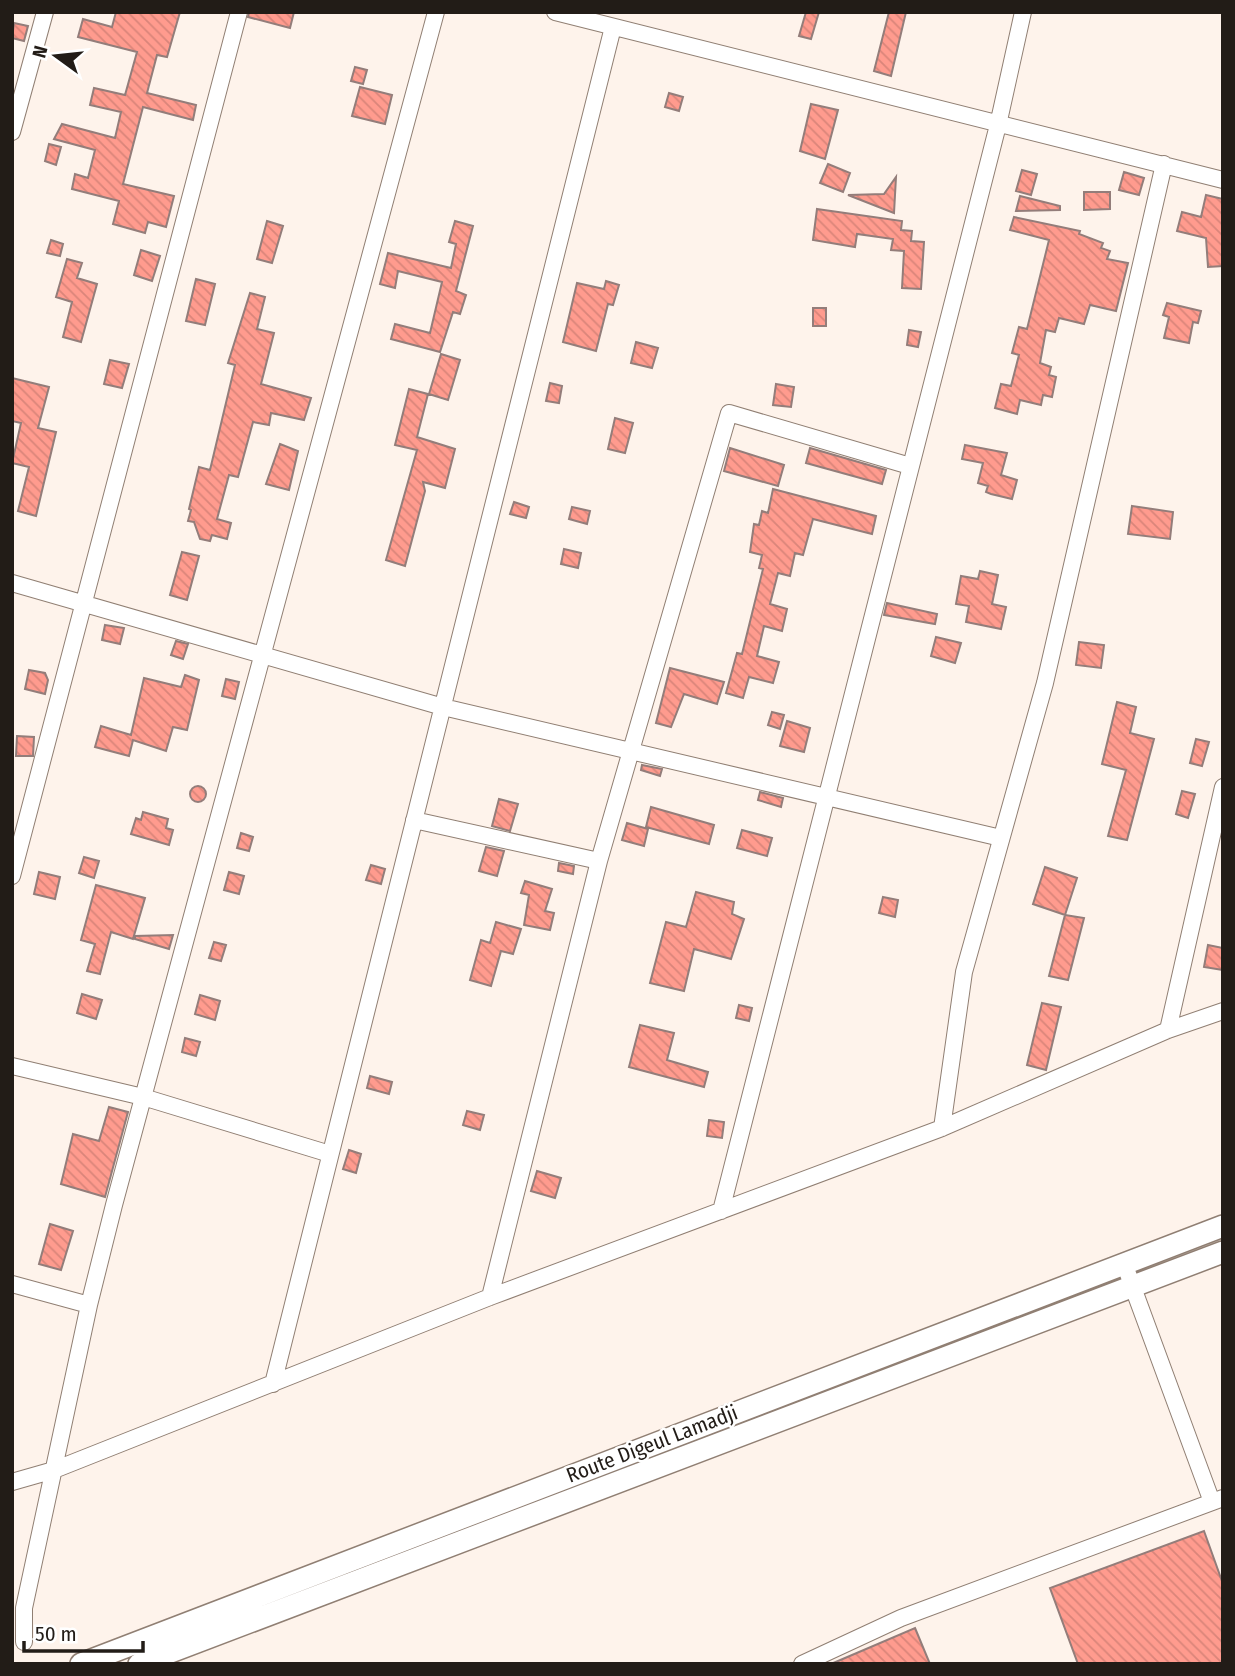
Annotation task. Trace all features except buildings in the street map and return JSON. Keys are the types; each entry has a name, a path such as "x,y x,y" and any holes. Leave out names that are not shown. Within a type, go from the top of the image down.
{"main road":[{"name":"Route Digeul Lamadji","path":"81,1664 1223,1226"},
{"name":"Route Digeul Lamadji","path":"139,1664 1223,1252"}],"street":[{"path":"12,132 45,12"},
{"path":"12,876 239,12"},
{"path":"24,1642 24,1608 89,1305 436,12"},
{"path":"555,12 1223,180"},
{"path":"721,1211 999,125 1023,12"},
{"path":"273,1384 613,27"},
{"path":"942,1128 964,972 1045,683 1164,164"},
{"path":"490,1297 599,861 729,413 911,466"},
{"path":"12,583 261,657 443,707 1001,838"},
{"path":"1168,1030 1223,787"},
{"path":"414,820 599,861"},
{"path":"12,1482 54,1470 490,1297 942,1128 1168,1030 1223,1011"},
{"path":"12,1066 143,1097 330,1154"},
{"path":"802,1664 901,1618 1217,1500 1124,1263"},
{"path":"12,1284 89,1305"}]}
